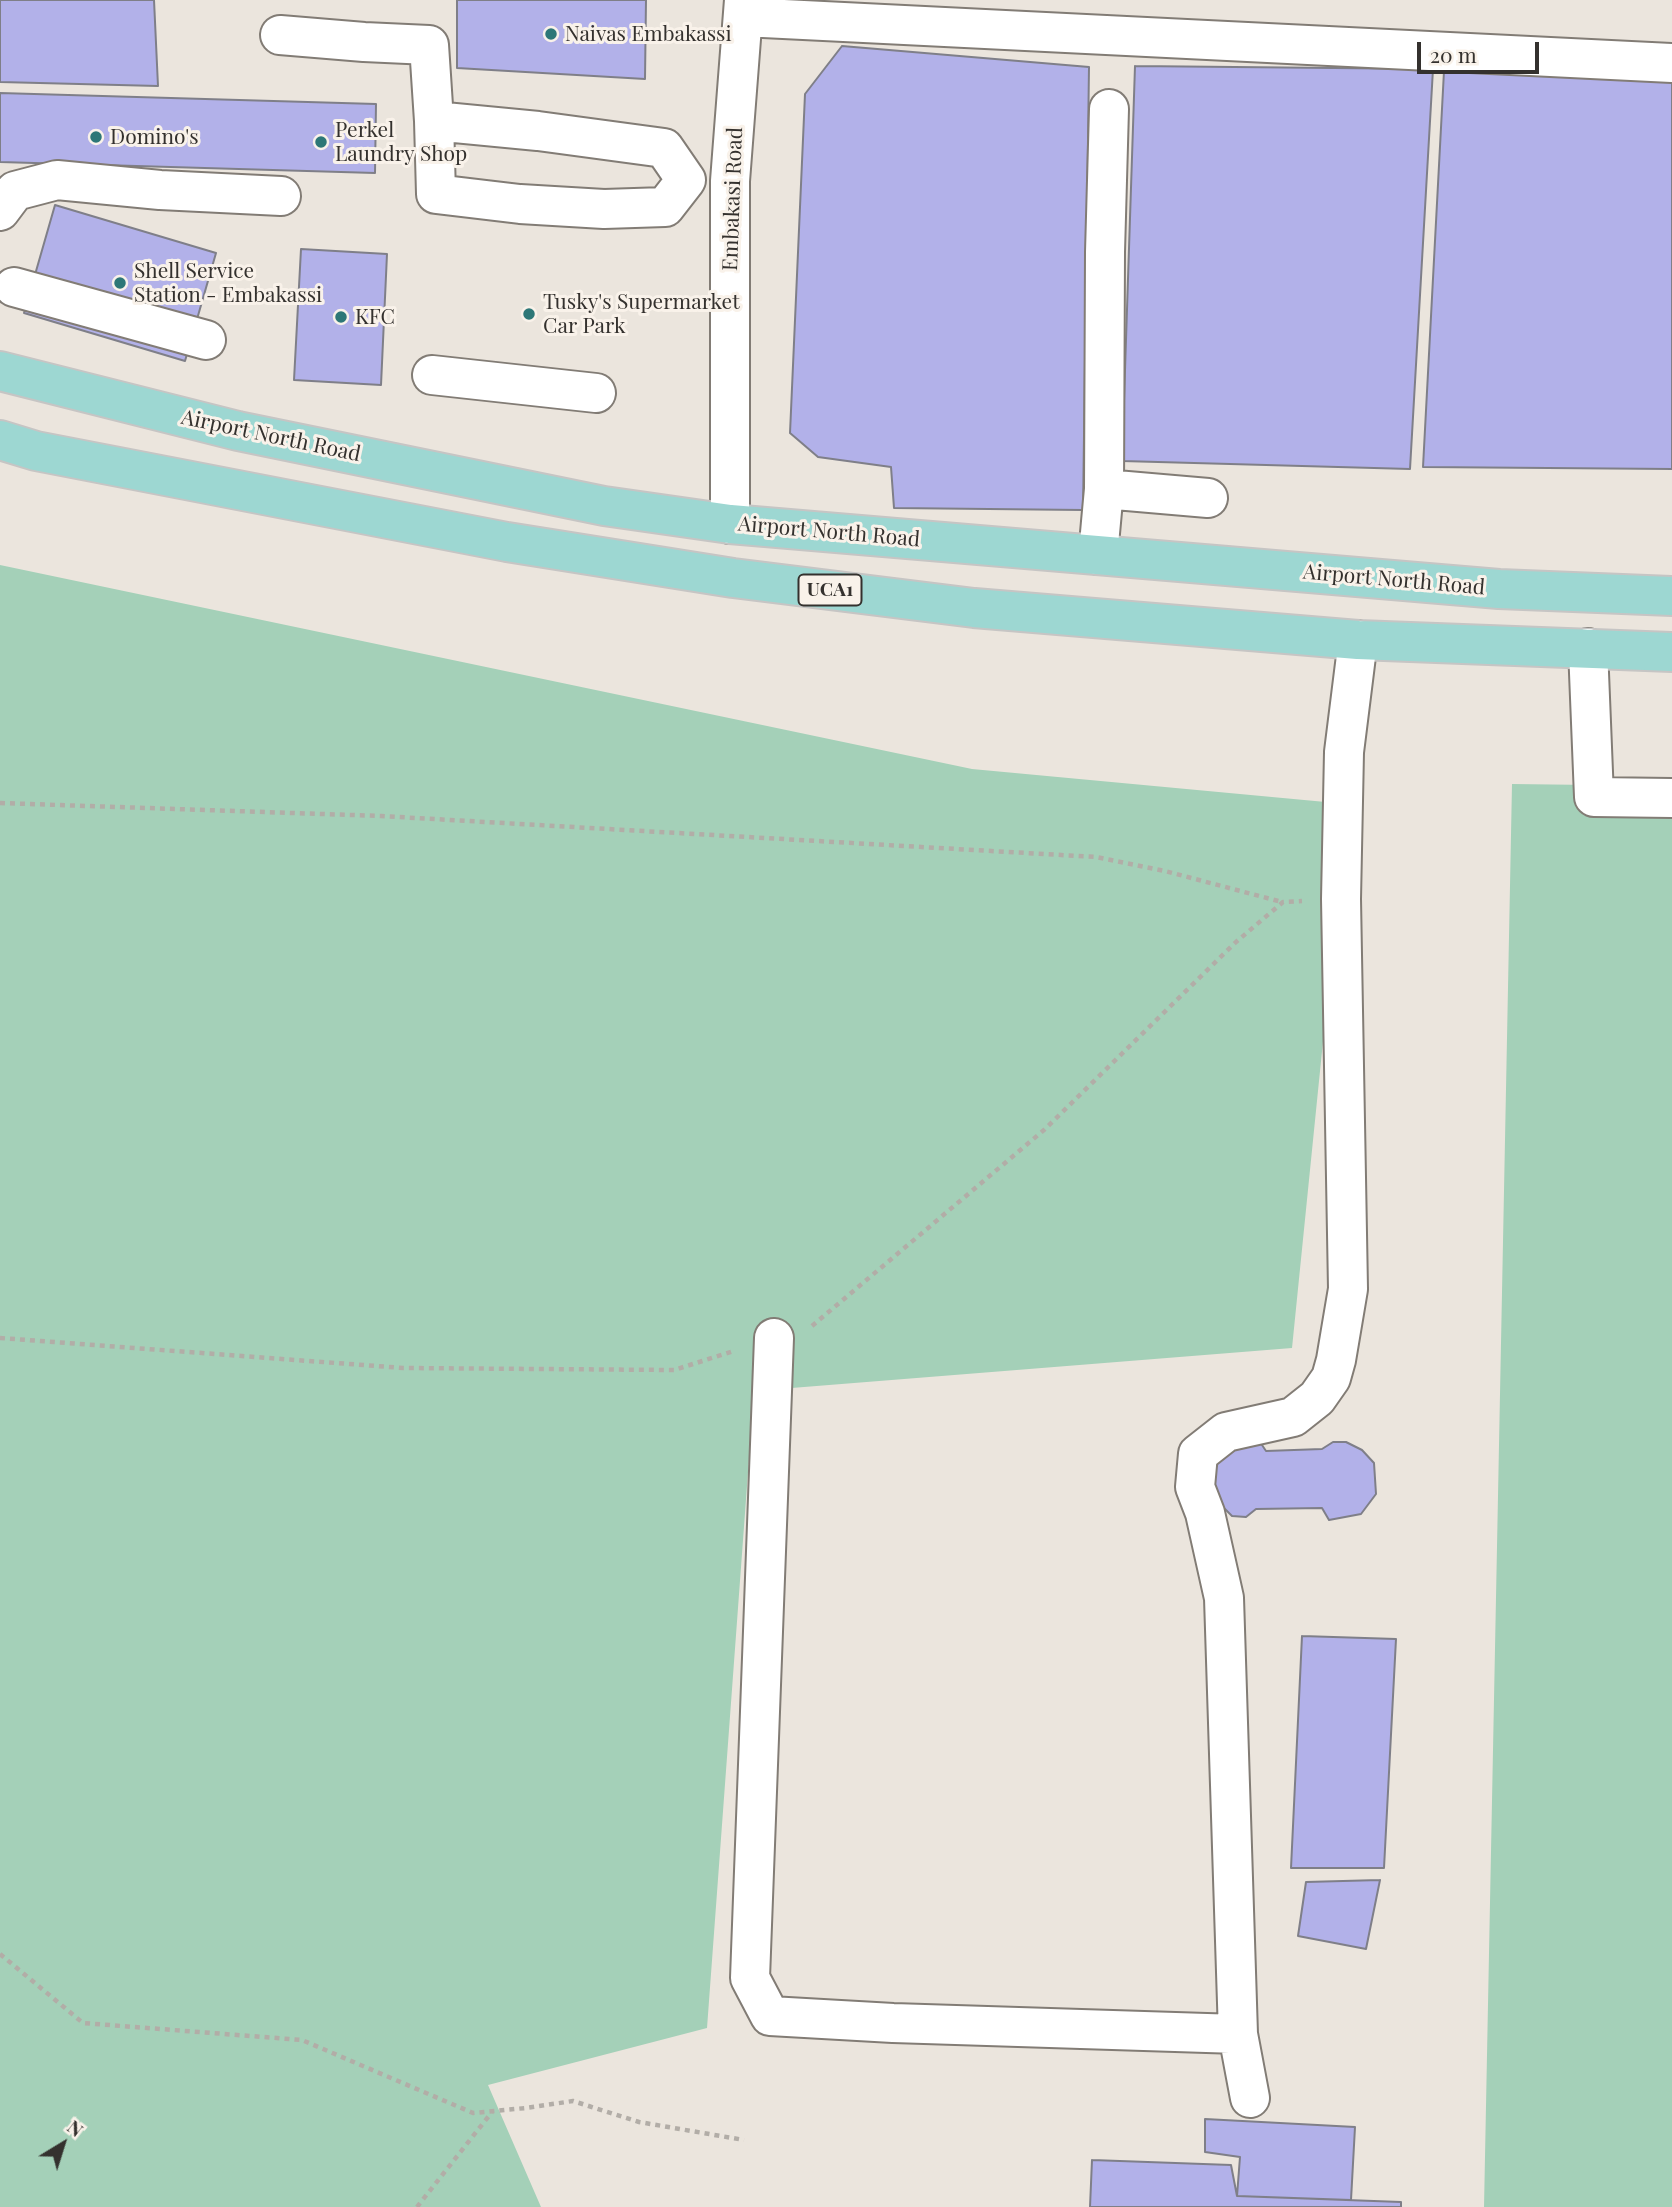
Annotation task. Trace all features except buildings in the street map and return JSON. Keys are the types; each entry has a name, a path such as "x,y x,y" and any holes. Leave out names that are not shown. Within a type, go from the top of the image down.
{"main road":[{"name":"Airport North Road","path":"0,371 238,431 604,506 730,524 1499,589 1672,596"},
{"name":"UCA1","path":"0,440 36,451 507,542 733,578 974,608 1358,640 1672,652"}],"street":[{"path":"743,9 1672,63"},
{"name":"Embakasi Road","path":"730,524 730,181 743,9"},
{"path":"280,35 429,45 436,194 604,209 665,207 686,180"},
{"path":"1098,555 1104,489 1105,252 1109,109"},
{"path":"434,121 538,131 664,148 686,180"},
{"path":"0,211 15,191 57,180 160,190 281,196"},
{"path":"686,180 730,181"},
{"path":"15,287 206,340"},
{"path":"432,376 596,393"},
{"path":"1104,489 1208,498"},
{"path":"1250,2098 1238,2034 1224,1598 1205,1513 1195,1487 1198,1454 1226,1432 1293,1417 1317,1398 1331,1378 1336,1360 1348,1289 1341,899 1344,752 1358,640"},
{"path":"1588,648 1594,797 1672,798"},
{"path":"774,1338 750,1978 770,2016 893,2023 1238,2034"}],"path":[{"path":"0,803 381,816 1096,857 1165,871 1283,902 1341,899"},
{"path":"0,1338 403,1368 674,1370 814,1326 1044,1130 1236,942 1283,902"},
{"path":"0,1954 83,2022 302,2039 473,2113 573,2101 639,2122 744,2140"},
{"path":"416,2207 493,2111"}],"green space":[{"path":"0,565 972,769 1347,804 1292,1348 754,1391 707,2028 488,2085 541,2207 0,2207"},
{"path":"1512,784 1672,786 1672,2207 1484,2207"}],"place":[{"name":"Naivas Embakassi","path":"551,34"},
{"name":"Domino's","path":"96,137"},
{"name":"Perkel Laundry Shop","path":"321,142"},
{"name":"Shell Service Station - Embakassi","path":"120,283"},
{"name":"Tusky's Supermarket Car Park","path":"529,314"},
{"name":"KFC","path":"341,317"}]}
